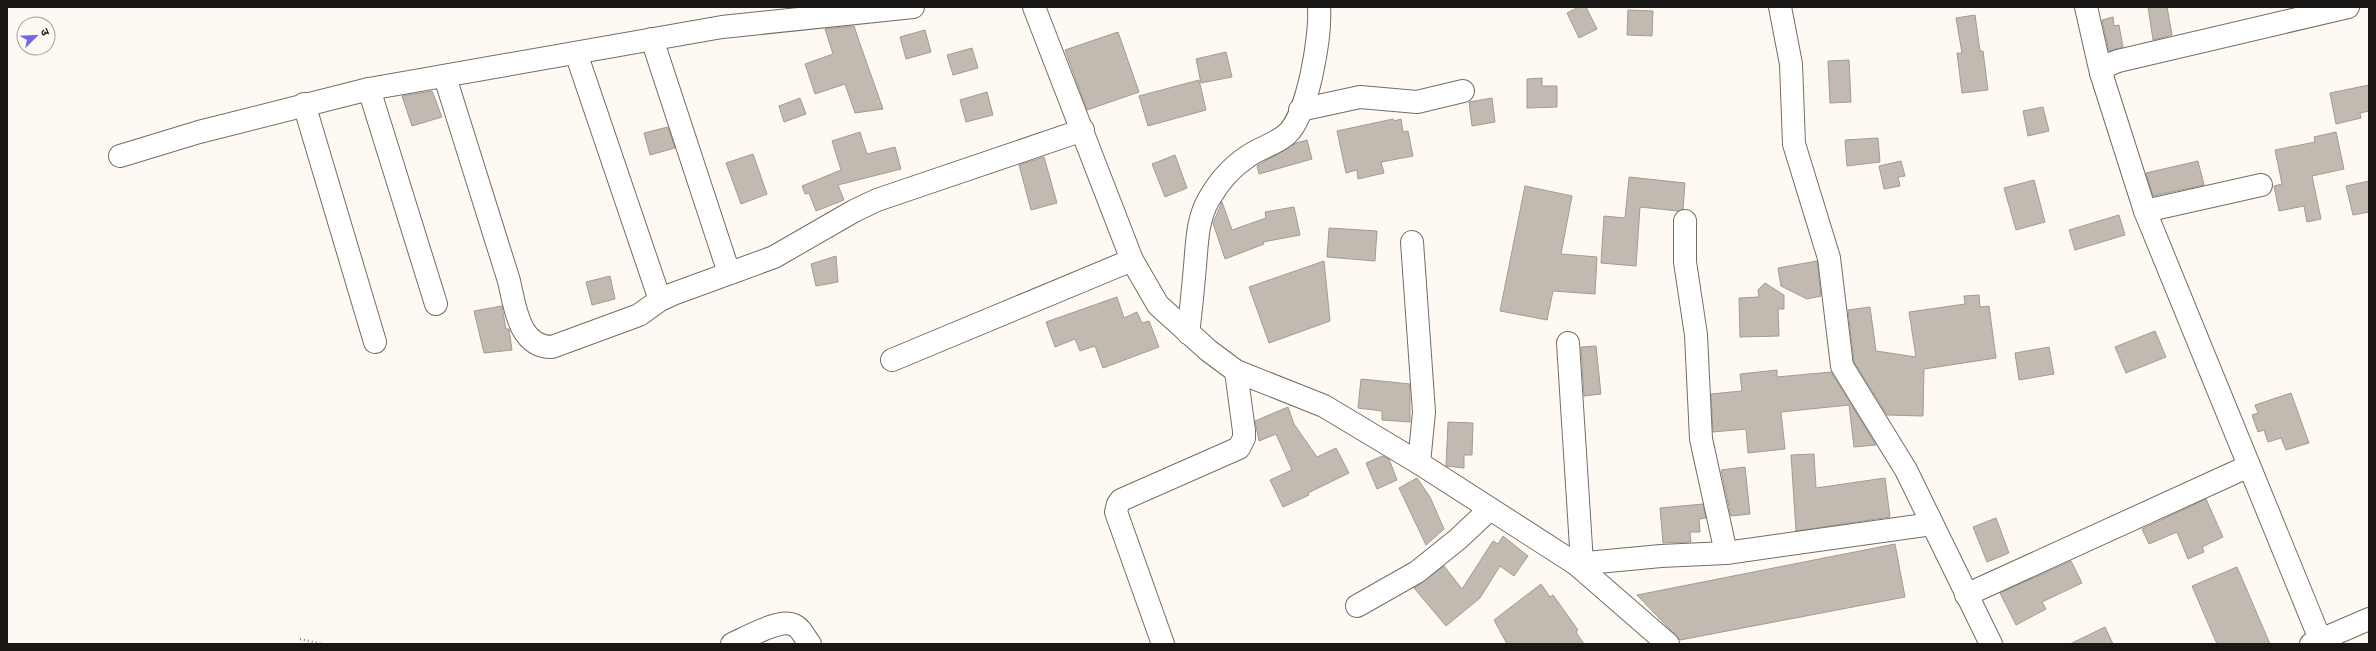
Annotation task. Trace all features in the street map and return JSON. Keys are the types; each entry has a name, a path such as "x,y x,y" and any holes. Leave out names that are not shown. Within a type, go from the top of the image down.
{"street":[{"path":"120,156 304,104 369,89 445,77 652,39 771,21 913,7"},
{"path":"1034,7 1083,130 1132,260 1158,305 1188,333 1236,371 1324,406 1419,463 1579,564 1668,644"},
{"path":"1188,333 1198,235 1202,215 1208,199 1229,172 1247,157 1285,135 1293,128 1312,70 1319,7"},
{"path":"1780,7 1791,64 1794,144 1829,258 1842,366 1902,464 1991,644"},
{"path":"2086,7 2102,73 2145,211 2249,466 2318,643 2369,619"},
{"path":"2102,73 2108,65 2118,61 2348,7"},
{"path":"652,39 729,273"},
{"path":"576,52 660,300"},
{"path":"445,77 509,281 516,312 531,341 538,346 552,347 639,315 660,300 787,251 854,211 877,200 1083,130"},
{"path":"369,89 436,304"},
{"path":"1300,110 1360,97 1417,102 1463,91"},
{"path":"304,104 375,342"},
{"path":"2145,211 2261,185"},
{"path":"1685,221 1685,262 1696,335 1701,439 1726,553"},
{"path":"1412,242 1424,412 1419,463"},
{"path":"892,360 1132,260"},
{"path":"1568,343 1579,564"},
{"path":"1163,644 1116,512 1116,507 1121,500 1239,448 1244,438 1244,431 1236,371"},
{"path":"1966,595 2249,466"},
{"path":"1357,606 1423,567 1458,539 1490,509"},
{"path":"1579,564 1726,553 1932,524"},
{"path":"732,644 778,624 787,623 795,625 810,644"}],"path":[{"path":"300,639 322,644"}],"building":[{"path":"1579,7 1586,7 1597,29 1579,38 1567,13"},
{"path":"2148,7 2167,7 2172,35 2153,40"},
{"path":"1628,10 1653,11 1652,36 1627,35"},
{"path":"1975,15 1980,51 1983,51 1988,90 1962,93 1957,53 1962,53 1956,18"},
{"path":"2113,17 2114,26 2119,25 2123,47 2109,51 2102,20"},
{"path":"854,26 883,109 855,113 845,84 815,94 805,64 833,54 825,29"},
{"path":"925,30 931,52 906,59 900,37"},
{"path":"1118,32 1139,92 1087,110 1065,50"},
{"path":"972,48 978,68 953,75 947,55"},
{"path":"1226,52 1232,77 1201,83 1196,59"},
{"path":"1849,60 1851,102 1830,103 1828,61"},
{"path":"1542,78 1542,86 1557,86 1557,107 1527,108 1527,79"},
{"path":"1199,80 1206,110 1148,126 1139,96"},
{"path":"2369,85 2369,111 2360,113 2361,118 2336,124 2330,93"},
{"path":"432,91 442,117 412,126 402,96"},
{"path":"987,92 993,115 966,122 960,100"},
{"path":"800,98 806,114 784,122 779,106"},
{"path":"1492,98 1495,122 1472,126 1469,102"},
{"path":"2043,107 2049,131 2028,136 2023,111"},
{"path":"1393,119 1394,121 1401,119 1403,132 1408,131 1413,156 1381,162 1384,173 1358,179 1357,170 1346,173 1337,131"},
{"path":"668,127 675,148 650,155 644,133"},
{"path":"860,132 867,154 895,147 901,169 838,185 844,200 816,211 809,193 805,194 802,186 841,170 832,141"},
{"path":"2336,132 2344,169 2312,176 2321,219 2307,222 2304,206 2279,211 2274,186 2282,184 2275,150 2315,142 2314,137"},
{"path":"1878,138 1880,162 1847,166 1845,140"},
{"path":"1307,140 1312,159 1259,174 1257,166 1296,143"},
{"path":"753,154 767,194 741,204 726,163"},
{"path":"1175,155 1187,188 1165,197 1152,164"},
{"path":"1044,157 1057,203 1031,210 1019,165"},
{"path":"1901,161 1905,176 1898,177 1900,186 1884,189 1879,166"},
{"path":"2198,161 2204,185 2153,196 2146,173"},
{"path":"1629,177 1685,183 1683,209 1678,211 1640,207 1636,266 1601,263 1604,216 1625,218"},
{"path":"2034,180 2045,222 2016,230 2004,188"},
{"path":"2369,181 2369,212 2353,215 2346,186"},
{"path":"1525,186 1572,196 1561,254 1597,257 1595,294 1553,291 1547,320 1500,311"},
{"path":"1222,202 1232,230 1266,218 1265,212 1294,207 1300,235 1263,242 1264,244 1225,259 1213,223"},
{"path":"2119,215 2125,235 2075,250 2069,230"},
{"path":"1329,228 1377,231 1375,261 1327,257"},
{"path":"836,256 838,282 816,286 811,264"},
{"path":"1324,261 1330,321 1269,343 1249,287"},
{"path":"1817,261 1821,296 1807,299 1781,286 1778,268"},
{"path":"610,276 615,299 592,305 586,282"},
{"path":"1765,283 1784,295 1784,309 1778,309 1779,336 1740,337 1739,298 1759,297 1758,290"},
{"path":"1979,295 1980,307 1989,306 1996,358 1924,369 1923,416 1887,415 1854,362 1848,310 1870,307 1876,351 1916,357 1909,312 1965,304 1964,296"},
{"path":"1117,297 1124,318 1137,312 1142,323 1149,321 1159,347 1103,368 1095,346 1080,351 1075,339 1055,347 1046,322"},
{"path":"502,306 506,329 509,329 512,350 484,353 474,311"},
{"path":"2155,331 2166,357 2126,373 2115,347"},
{"path":"1596,346 1601,394 1584,396 1581,347"},
{"path":"2049,347 2054,374 2019,380 2015,353"},
{"path":"1777,370 1777,377 1831,372 1876,445 1854,447 1849,405 1781,412 1785,449 1748,453 1746,429 1713,432 1711,394 1742,391 1740,374"},
{"path":"1361,379 1410,384 1410,422 1382,420 1382,411 1358,408"},
{"path":"2291,393 2309,443 2286,450 2281,438 2268,442 2264,430 2258,432 2252,415 2258,413 2255,405"},
{"path":"1288,407 1294,424 1317,457 1336,448 1349,473 1308,493 1309,495 1283,507 1270,480 1292,470 1276,434 1259,441 1255,421"},
{"path":"1448,422 1473,423 1472,455 1464,455 1464,468 1446,466"},
{"path":"1814,454 1816,488 1885,478 1890,517 1796,531 1791,455"},
{"path":"1382,456 1389,459 1397,480 1377,489 1366,463"},
{"path":"1745,467 1750,514 1731,516 1721,470"},
{"path":"1417,478 1430,497 1444,529 1426,545 1399,488"},
{"path":"2206,499 2223,537 2202,547 2204,552 2188,559 2177,532 2149,544 2142,529"},
{"path":"1703,504 1706,518 1699,519 1700,532 1690,532 1691,542 1663,543 1660,508"},
{"path":"1996,518 2009,553 1987,562 1973,527"},
{"path":"1503,536 1528,556 1514,576 1500,566 1480,598 1446,626 1414,588 1444,566 1462,589 1493,541 1498,544"},
{"path":"1895,544 1905,597 1680,640 1637,595"},
{"path":"2071,561 2082,583 2042,602 2046,609 2016,625 2000,593"},
{"path":"2237,567 2270,644 2217,644 2192,586"},
{"path":"1541,584 1550,597 1553,595 1578,630 1576,632 1584,644 1507,644 1494,620"},
{"path":"2105,627 2113,644 2070,644"}]}
